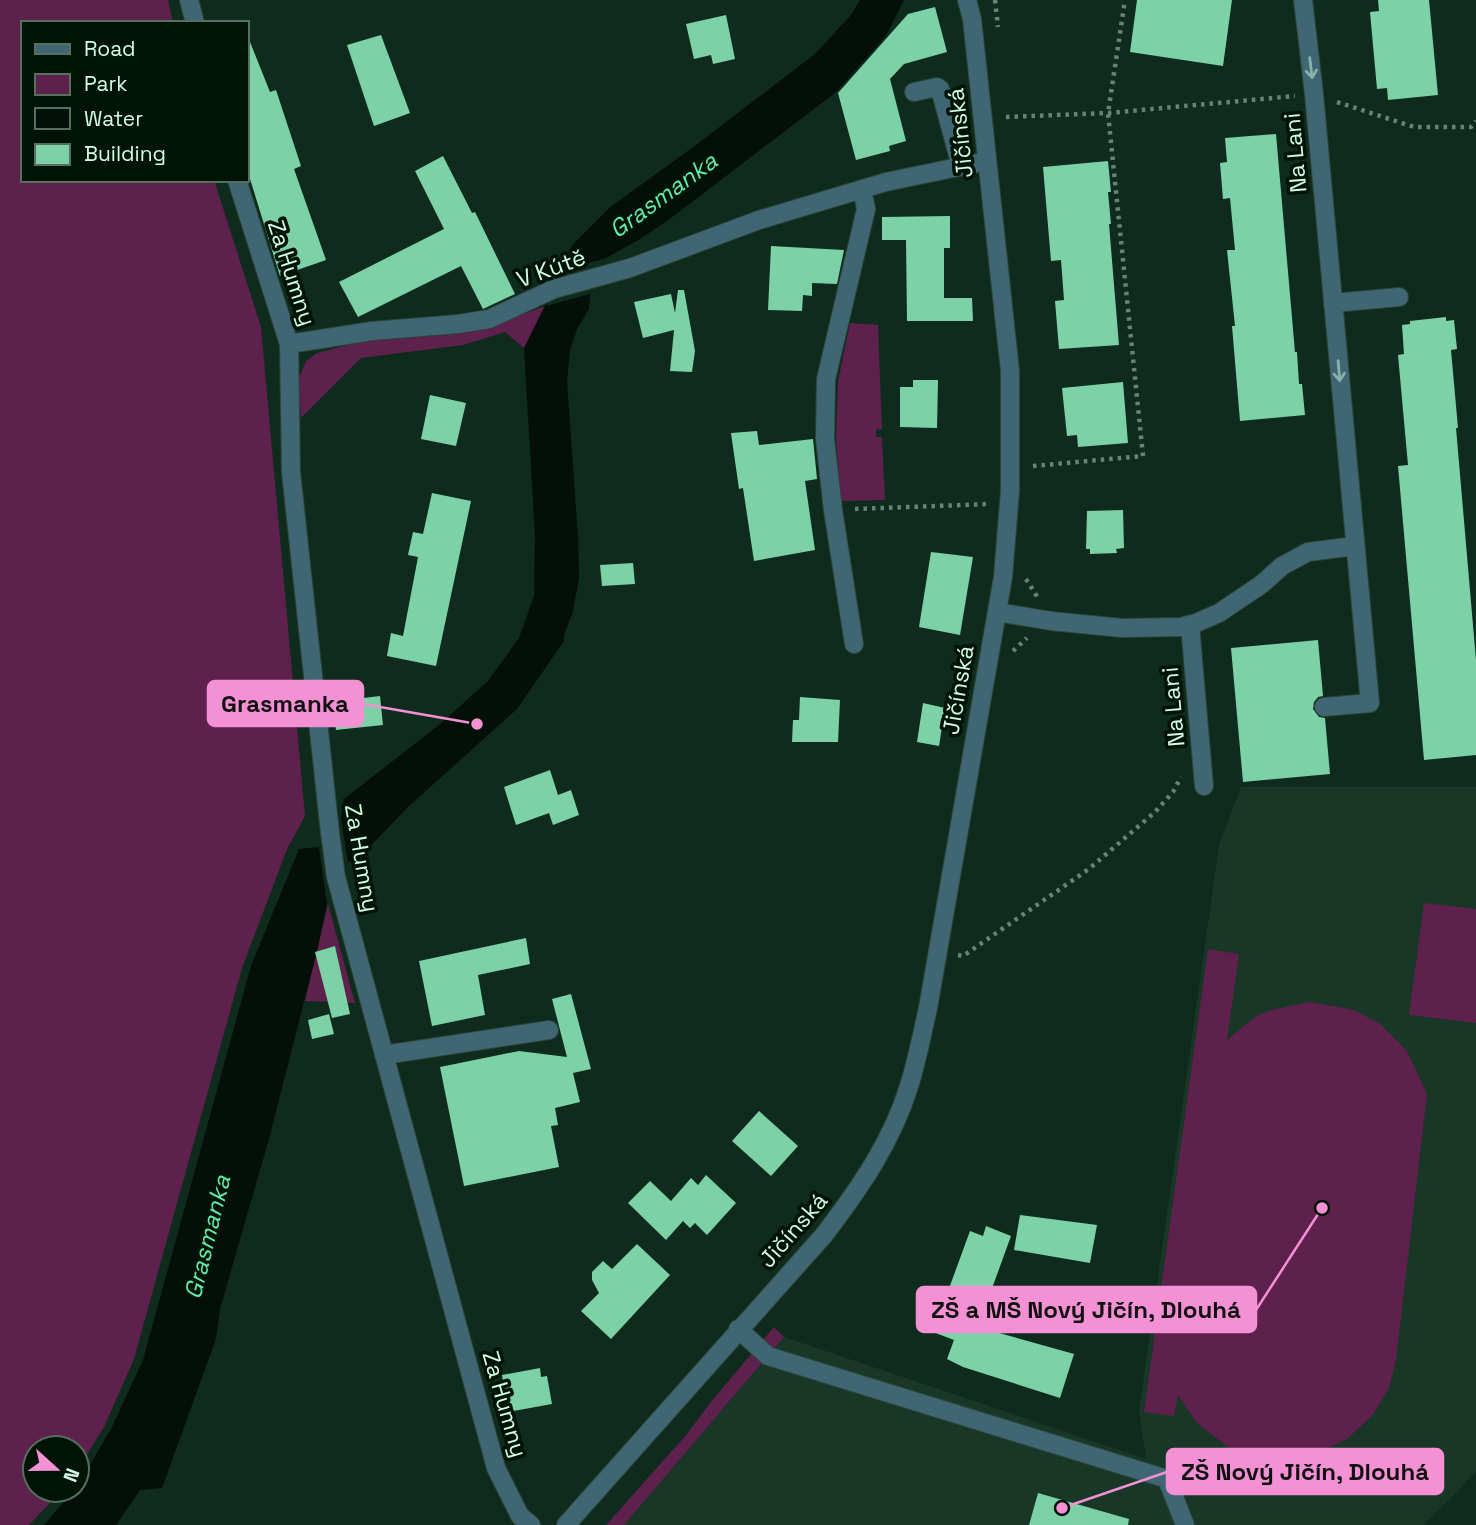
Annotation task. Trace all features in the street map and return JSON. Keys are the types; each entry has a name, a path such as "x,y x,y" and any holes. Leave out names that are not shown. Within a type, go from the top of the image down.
{"street":[{"path":"189,0 194,21"},
{"name":"Jičínská","path":"566,1525 824,1234 854,1196 891,1132 909,1087 930,996 1003,577 1009,503 1010,371 972,19 967,0"},
{"name":"Na Lani","path":"1303,0 1370,703 1324,707"},
{"path":"914,92 937,87 940,89 961,166"},
{"name":"V Kútě","path":"289,344 372,331 489,319 554,289 630,268 759,220 886,182 988,161"},
{"name":"Za Humny","path":"238,182 289,344 291,472 336,877 496,1468 520,1516 531,1525"},
{"path":"854,644 825,439 826,379 866,209 862,189"},
{"path":"1333,303 1399,297"},
{"path":"997,612 1122,628 1190,625 1230,606 1282,566 1308,552 1355,546"},
{"name":"Na Lani","path":"1190,625 1204,786"},
{"path":"384,1055 548,1030"},
{"path":"738,1329 768,1356 1167,1479 1185,1525"}],"path":[{"path":"995,0 999,39"},
{"path":"1033,477 1032,466 1143,456 1108,113 1125,0"},
{"path":"1006,117 1108,113 1314,94 1413,127 1471,127 1476,121"},
{"path":"833,510 1009,503"},
{"path":"1010,656 1015,648 1032,634 1040,603 1023,574"},
{"path":"958,955 963,956 1089,869 1174,792 1195,752 1201,752"},
{"path":"956,966 960,943"}],"shaded area":[{"path":"1241,787 1476,787 1476,1471 1423,1525 624,1525 784,1337 1146,1459 1139,1411 1219,845"}],"green space":[{"path":"0,0 168,0 173,21 21,21 21,182 215,182 261,327 305,816 287,849 242,968 134,1359 104,1427 91,1448 91,1434 21,1434 21,1504 49,1504 29,1525 0,1525"},
{"path":"546,306 524,348 505,332 463,345 361,358 301,418 298,380 306,361 317,353 371,339 473,331"},
{"path":"850,323 878,325 882,429 876,430 876,437 882,437 885,500 841,501 836,439 838,381"},
{"path":"1424,903 1476,909 1476,1023 1409,1015"},
{"path":"328,904 355,1003 305,1001 316,955 319,965 338,959 335,946 317,951"},
{"path":"1208,949 1239,954 1227,1040 1255,1017 1271,1010 1310,1002 1354,1010 1380,1024 1407,1051 1427,1094 1396,1360 1389,1388 1372,1416 1347,1439 1311,1456 1273,1459 1248,1455 1228,1447 1197,1423 1178,1395 1174,1416 1144,1412"},
{"path":"774,1327 784,1337 624,1525 606,1525 687,1434"}],"water":[{"path":"860,0 904,0 886,36 835,93 667,221 606,258 590,294 589,309 577,329 570,351 567,381 579,579 564,641 517,709 408,807 357,860 348,862 325,890 327,904 317,951 270,1135 220,1309 216,1339 162,1488 140,1490 116,1525 44,1525 62,1504 91,1504 91,1463 111,1429 143,1360 251,966 299,849 319,847 341,819 344,799 439,725 488,681 519,638 534,596 535,535 524,348 562,271 566,255 575,242 609,208 815,54 851,15"}],"pier":[{"path":"606,258 590,294 546,306 562,271"},
{"path":"341,819 348,862 325,890 319,847"}],"building":[{"path":"1137,0 1232,0 1223,66 1130,52"},
{"path":"1378,0 1429,0 1438,95 1388,100 1387,88 1377,89 1370,12 1379,11"},
{"path":"935,7 947,52 904,64 890,79 906,141 889,146 890,151 856,160 838,93 908,14"},
{"path":"726,15 735,59 713,64 711,55 694,59 686,24"},
{"path":"381,35 410,113 374,126 347,45"},
{"path":"248,37 270,92 276,90 301,166 294,169 326,260 280,276 248,172"},
{"path":"1276,134 1295,352 1305,415 1240,421 1232,326 1235,326 1227,250 1235,250 1230,198 1223,199 1220,163 1227,162 1225,138"},
{"path":"443,156 472,213 475,212 515,294 483,309 461,266 358,317 339,282 444,229 415,171"},
{"path":"1108,161 1111,192 1108,192 1109,224 1119,345 1059,349 1055,301 1064,300 1061,260 1051,261 1043,167"},
{"path":"950,216 950,248 944,248 944,298 972,298 973,321 907,321 906,240 882,240 882,217"},
{"path":"771,246 844,250 837,284 812,283 812,296 803,295 802,311 768,310"},
{"path":"678,290 684,290 695,351 692,372 670,371 674,330 643,338 634,302 671,294 675,313"},
{"path":"1446,317 1446,321 1454,320 1457,349 1451,350 1476,660 1476,755 1424,760 1398,466 1408,465 1398,355 1404,354 1402,325 1410,324 1410,321"},
{"path":"913,380 938,380 937,428 900,427 900,387 913,387"},
{"path":"1123,382 1128,443 1078,447 1077,435 1067,436 1062,388"},
{"path":"430,395 466,403 456,446 421,439"},
{"path":"757,431 759,445 813,439 817,479 805,481 815,550 754,561 731,433"},
{"path":"432,493 471,501 436,666 387,656 391,633 403,636 418,557 408,555 413,532 423,534"},
{"path":"1123,510 1124,548 1116,549 1117,553 1090,554 1090,549 1086,549 1087,511"},
{"path":"931,552 973,557 960,635 919,627"},
{"path":"633,563 635,584 602,586 600,565"},
{"path":"1318,640 1323,696 1314,702 1313,709 1319,717 1325,718 1330,774 1243,782 1231,648"},
{"path":"355,694 355,699 380,696 383,725 336,730 332,696"},
{"path":"800,697 840,700 838,742 792,742 793,720 799,720"},
{"path":"923,703 945,708 939,746 917,742"},
{"path":"550,770 558,795 571,790 579,815 553,825 549,813 516,825 504,787"},
{"path":"526,938 530,964 478,975 485,1015 432,1026 419,961"},
{"path":"335,946 350,1014 332,1018 315,952"},
{"path":"571,994 591,1069 573,1073 580,1102 555,1108 558,1125 551,1126 559,1167 464,1186 440,1067 519,1051 567,1057 552,999"},
{"path":"329,1014 334,1034 312,1039 308,1020"},
{"path":"759,1111 798,1146 771,1176 732,1141"},
{"path":"706,1175 736,1203 707,1235 695,1223 690,1228 683,1221 666,1240 628,1203 650,1181 671,1201 691,1178 698,1185"},
{"path":"1020,1215 1097,1225 1090,1263 1014,1250"},
{"path":"986,1226 1011,1236 978,1327 1074,1354 1060,1398 963,1367 947,1359 954,1340 933,1332 970,1231 983,1236"},
{"path":"637,1244 670,1275 611,1339 581,1311 599,1293 592,1280 592,1272 603,1261 612,1269"},
{"path":"540,1368 541,1377 547,1376 552,1404 508,1412 502,1375"},
{"path":"1038,1493 1129,1519 1128,1525 1029,1525"}],"place":[{"name":"Grasmanka","path":"477,724"},
{"name":"ZŠ a MŠ Nový Jičín, Dlouhá","path":"1322,1208"},
{"name":"ZŠ Nový Jičín, Dlouhá","path":"1062,1508"}]}
